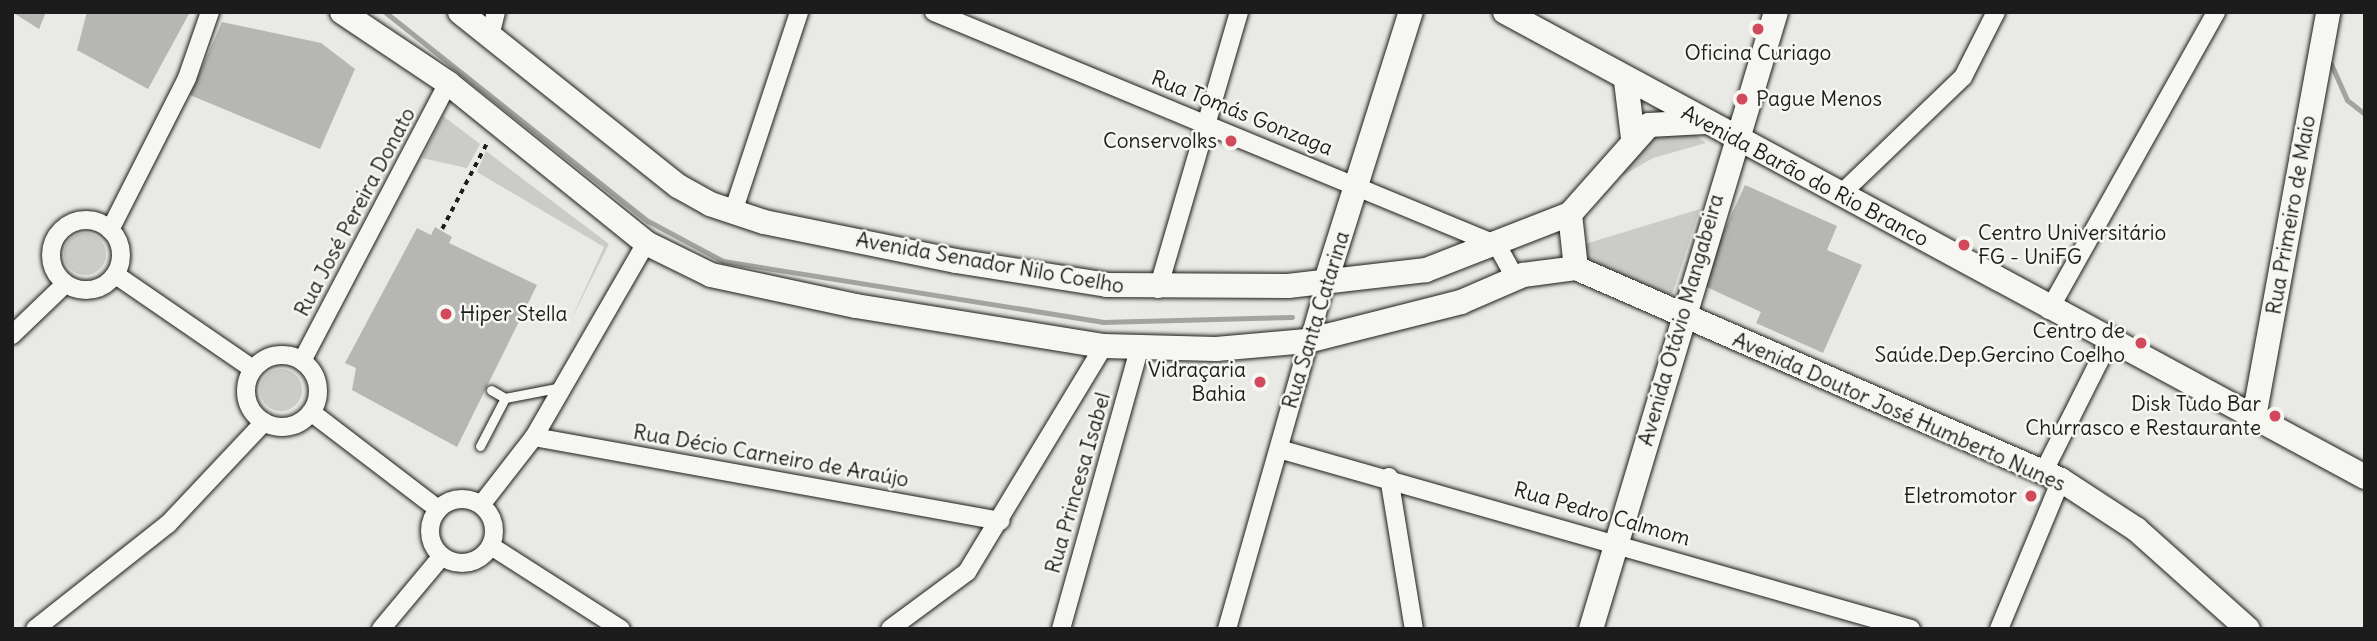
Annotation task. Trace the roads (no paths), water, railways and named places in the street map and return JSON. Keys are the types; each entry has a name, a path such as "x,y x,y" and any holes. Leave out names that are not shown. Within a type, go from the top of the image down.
{"main road":[{"path":"342,12 448,83 646,243 711,275 764,289 1104,346 1139,349 1307,341 1461,302 1515,278 1576,268 1570,214"},
{"name":"Avenida Senador Nilo Coelho","path":"460,12 493,24 678,186 733,212 956,261 1158,289 1325,284 1405,275 1497,245 1570,214 1633,138 1655,124 1705,122"},
{"name":"Rua Santa Catarina","path":"1325,284 1411,12"},
{"name":"Avenida Barão do Rio Branco","path":"1505,12 1626,81 1705,122 1735,134 2108,344 2254,417 2365,477"},
{"name":"Avenida Otávio Mangabeira","path":"1591,629 1619,541 1681,314 1735,134 1776,12"},
{"name":"Rua Primeiro de Maio","path":"2254,417 2328,12"},
{"path":"1626,81 1633,138"},
{"name":"Avenida Doutor José Humberto Nunes","path":"1576,268 2052,475 2136,529 2248,629"}],"street":[{"path":"110,230 187,78 210,12"},
{"path":"733,212 799,12"},
{"name":"Rua Tomás Gonzaga","path":"934,12 1497,245"},
{"path":"1158,289 1209,125 1240,12"},
{"path":"1841,194 1963,77 1996,12"},
{"path":"2049,310 2216,12"},
{"name":"Rua José Pereira Donato","path":"302,361 448,83"},
{"path":"82,219 110,230 120,246 116,275 92,290 65,284 50,256 56,234 82,219"},
{"path":"481,505 534,437 646,243"},
{"path":"1497,245 1515,278"},
{"path":"116,275 253,369"},
{"path":"12,335 65,284"},
{"name":"Rua Santa Catarina","path":"1227,629 1325,284"},
{"path":"1999,629 2052,475 2108,344"},
{"path":"890,629 967,572 1001,521 1104,346"},
{"name":"Rua Princesa Isabel","path":"1061,629 1139,349"},
{"path":"281,355 302,361 318,390 311,412 284,427 264,422 248,404 253,369 281,355"},
{"path":"311,412 438,509"},
{"path":"35,629 168,524 264,422"},
{"name":"Rua Décio Carneiro de Araújo","path":"534,437 1001,521"},
{"name":"Rua Pedro Calmom","path":"1279,449 1619,541 1911,629"},
{"path":"1389,477 1414,629"},
{"path":"464,499 481,505 494,524 491,546 474,561 442,556 431,538 438,509 464,499"},
{"path":"491,546 621,629"},
{"path":"381,629 442,556"}],"lane":[{"path":"491,390 505,398 563,387"},
{"path":"480,446 505,398"}],"waterway":[{"path":"385,12 648,221 723,261 1102,322 1292,317"},
{"path":"2331,64 2347,100 2365,114"}],"place":[{"name":"Oficina Curiago","path":"1758,29"},
{"name":"Pague Menos","path":"1742,99"},
{"name":"Conservolks","path":"1231,141"},
{"name":"Centro Universitário FG - UniFG","path":"1964,245"},
{"name":"Hiper Stella","path":"446,314"},
{"name":"Centro de Saúde.Dep.Gercino Coelho","path":"2141,343"},
{"name":"Vidraçaria Bahia","path":"1260,382"},
{"name":"Disk Tudo Bar Churrasco e Restaurante","path":"2275,416"},
{"name":"Eletromotor","path":"2031,496"}]}
